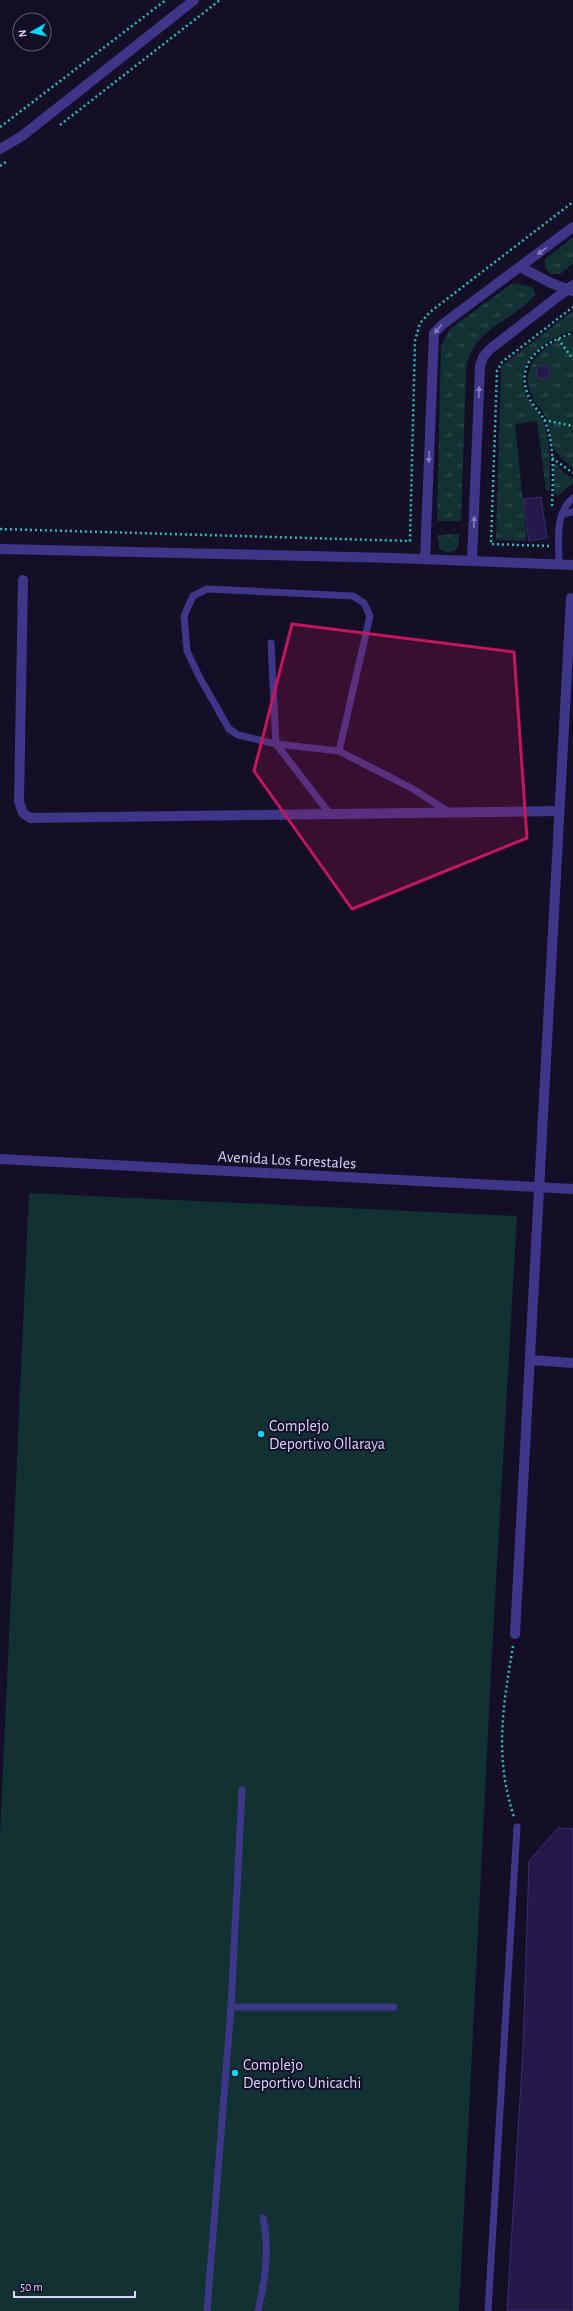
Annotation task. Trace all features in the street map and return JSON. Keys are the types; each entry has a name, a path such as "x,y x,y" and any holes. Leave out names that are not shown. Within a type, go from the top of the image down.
{"street":[{"path":"0,149 22,136 194,0"},
{"path":"425,559 434,333 443,324 573,228"},
{"path":"520,267 535,276 571,288"},
{"path":"472,561 480,366 483,357 490,348 571,288"},
{"path":"0,550 425,559 573,565"},
{"path":"23,580 19,802 22,813 30,818 559,811"},
{"path":"515,1634 571,598"},
{"name":"Avenida Los Forestales","path":"0,1159 573,1190"},
{"path":"530,1360 573,1363"}],"lane":[{"path":"559,564 562,514 573,498"},
{"path":"562,514 573,512"},
{"path":"339,751 370,616 364,603 353,596 207,589 193,596 184,616 187,651 200,678 229,729 238,735 276,744 339,751 413,789 450,812"},
{"path":"271,643 276,744 330,814"},
{"path":"207,2311 231,2007 242,1790"},
{"path":"488,2311 517,1827"},
{"path":"231,2007 394,2007"},
{"path":"258,2311 267,2259 267,2237 263,2218"}],"path":[{"path":"0,127 166,0"},
{"path":"55,128 220,0"},
{"path":"0,166 12,158"},
{"path":"0,529 410,541 415,341 420,323 430,312 573,202"},
{"path":"559,546 491,544 498,371 502,362 573,307"},
{"path":"552,510 552,458 544,420 528,396 526,388 526,371 534,354 549,342 573,333"},
{"path":"558,339 573,358"},
{"path":"544,420 573,426"},
{"path":"552,458 573,473"},
{"path":"551,539 551,546"},
{"path":"515,1634 502,1726 502,1769 505,1790 517,1827"}],"highlighted area":[{"path":"292,624 514,652 527,838 352,909 254,771"}],"green space":[{"path":"573,237 573,264 560,274 551,274 545,268 545,259"},
{"path":"515,283 532,287 535,295 515,313 483,336 475,345 469,357 466,371 461,521 437,521 441,346 450,329 507,287"},
{"path":"573,311 573,331 562,334 541,346 533,354 523,374 524,386 528,398 543,420 548,440 550,457 550,490 546,490 537,421 515,424 527,541 496,540 501,366"},
{"path":"573,335 573,468 552,446 547,421 531,396 528,381 529,371 538,355 554,343"},
{"path":"554,464 556,464 566,475 573,478 573,483 558,496 554,493"},
{"path":"459,534 459,543 456,550 448,553 440,549 437,535"},
{"path":"29,1193 517,1216 492,1653 459,2311 0,2311 0,1835"}],"building":[{"path":"540,365 546,365 550,369 550,375 546,379 540,379 536,375 536,369"},
{"path":"541,497 547,538 529,541 523,499"},
{"path":"558,1828 573,1829 573,2311 507,2311 523,2050 529,1861"}],"place":[{"name":"Complejo Deportivo Ollaraya","path":"261,1434"},
{"name":"Complejo Deportivo Unicachi","path":"235,2073"}]}
